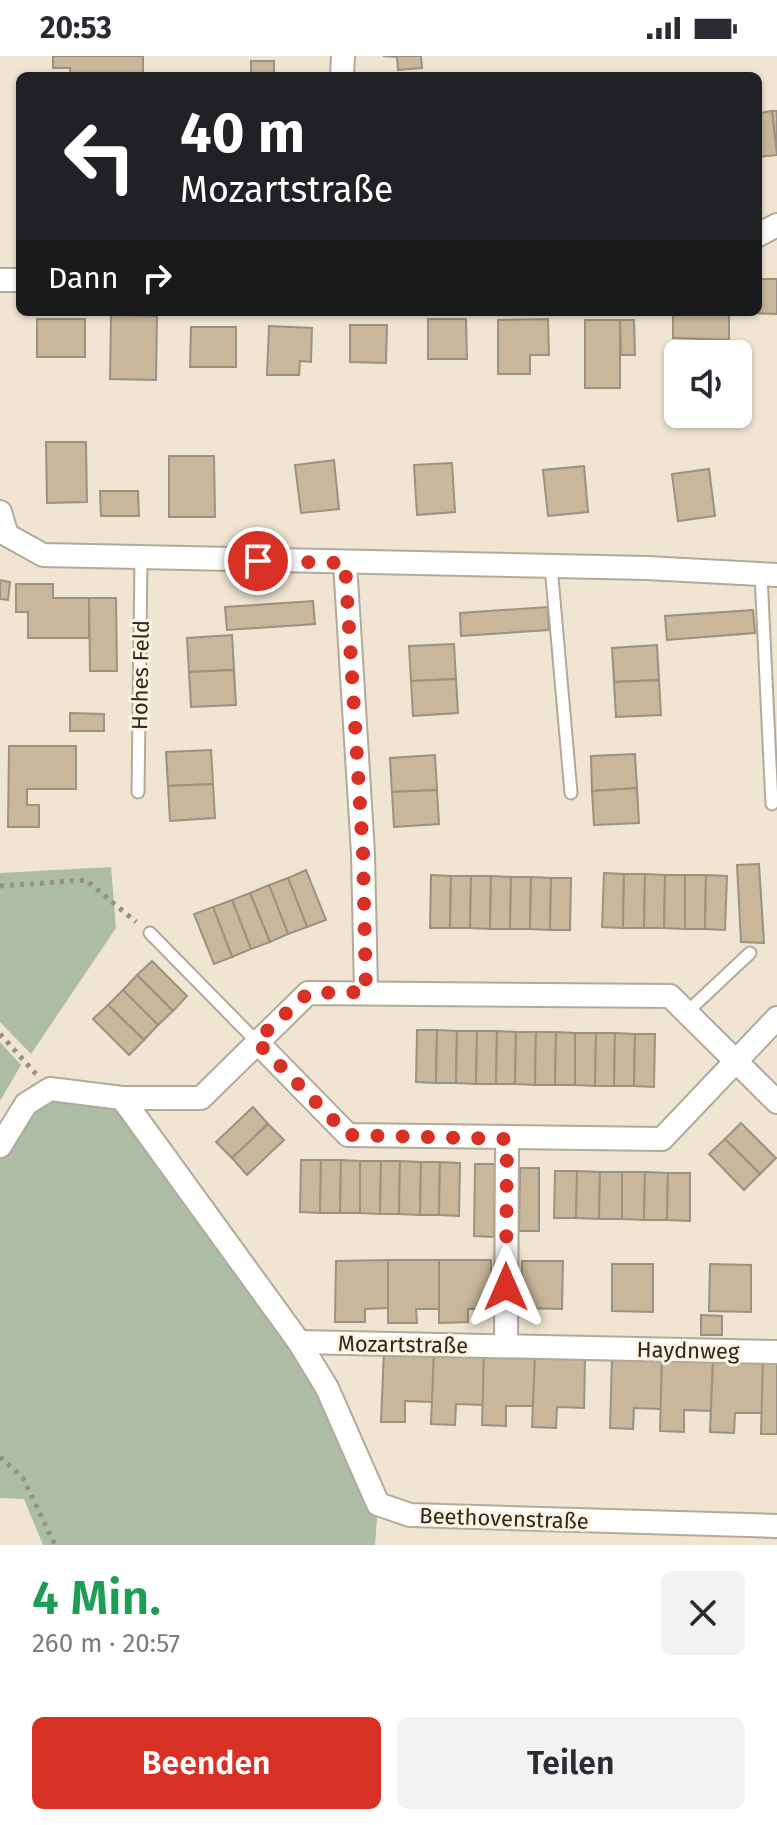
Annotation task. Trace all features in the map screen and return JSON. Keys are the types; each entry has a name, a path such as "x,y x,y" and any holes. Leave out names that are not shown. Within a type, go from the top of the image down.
{"street":[{"path":"0,512 7,535 43,555 551,566 769,575"},
{"path":"345,563 363,853 366,992"},
{"path":"0,1146 26,1104 50,1089 122,1098 201,1098 308,993 670,996 777,1102"},
{"path":"256,1041 348,1135 662,1139 777,1018"},
{"name":"Beethovenstraße","path":"122,1098 299,1342 327,1388 378,1504 410,1515 777,1526"},
{"path":"506,1346 507,1139"},
{"name":"Mozartstraße","path":"299,1342 599,1348"},
{"name":"Haydnweg","path":"599,1348 777,1352"}],"lane":[{"name":"Hohes Feld","path":"138,792 141,558"},
{"path":"551,566 571,793"},
{"path":"769,575 772,804"},
{"path":"150,933 256,1041"},
{"path":"687,1012 750,953"}],"path":[{"path":"0,886 86,880 150,933"},
{"path":"0,1034 50,1089"},
{"path":"0,1457 23,1478 55,1545"}],"green space":[{"path":"111,867 116,928 31,1054 0,1022 0,873"},
{"path":"0,1042 21,1065 0,1101"},
{"path":"50,1089 122,1098 299,1342 378,1504 375,1545 43,1545 24,1499 0,1498 0,1146"}],"building":[{"path":"53,56 143,56 143,72 70,72 70,68 53,68"},
{"path":"383,56 421,56 422,68 398,70 397,57"},
{"path":"251,61 274,61 274,72 251,72"},
{"path":"772,111 777,111 777,154"},
{"path":"772,111 777,155 762,157 762,112"},
{"path":"762,279 777,279 777,314 762,313"},
{"path":"111,316 157,316 156,380 110,379"},
{"path":"673,316 729,316 729,340 673,338"},
{"path":"37,319 85,319 85,357 37,357"},
{"path":"428,319 466,319 467,359 428,359"},
{"path":"548,319 549,355 530,355 530,374 498,374 498,320"},
{"path":"585,320 620,320 620,388 585,388"},
{"path":"620,320 634,320 635,355 621,355"},
{"path":"350,325 387,325 386,363 350,362"},
{"path":"269,326 312,328 311,362 300,361 299,375 267,375"},
{"path":"191,327 236,327 236,367 190,367"},
{"path":"46,442 86,442 87,502 47,503"},
{"path":"169,456 214,456 215,517 169,517"},
{"path":"334,460 339,509 301,513 295,465"},
{"path":"452,463 455,512 417,515 414,465"},
{"path":"584,466 588,512 548,516 543,470"},
{"path":"709,469 715,516 678,521 672,474"},
{"path":"100,491 138,491 139,516 101,516"},
{"path":"0,580 10,582 8,600 0,599"},
{"path":"16,584 53,584 53,598 89,598 89,638 28,638 28,612 16,612"},
{"path":"89,598 116,598 117,671 90,671"},
{"path":"313,601 315,624 227,630 225,607"},
{"path":"548,607 549,630 461,636 460,613"},
{"path":"753,610 755,633 667,640 665,616"},
{"path":"232,635 234,670 189,672 187,638"},
{"path":"454,644 456,679 411,681 409,646"},
{"path":"657,645 659,680 614,682 612,648"},
{"path":"234,670 236,705 191,707 189,672"},
{"path":"456,679 458,713 413,716 411,681"},
{"path":"659,680 661,715 616,717 614,682"},
{"path":"70,713 104,714 104,731 70,731"},
{"path":"9,746 76,746 76,789 27,789 27,805 39,805 39,827 8,827"},
{"path":"211,750 213,784 168,786 166,752"},
{"path":"635,754 637,788 592,791 591,756"},
{"path":"435,755 437,790 392,792 390,758"},
{"path":"213,784 215,818 170,821 168,786"},
{"path":"637,788 639,823 594,825 592,791"},
{"path":"437,790 439,824 394,827 392,792"},
{"path":"759,864 764,943 741,942 737,865"},
{"path":"306,870 326,920 307,927 288,878"},
{"path":"604,873 624,874 623,928 602,927"},
{"path":"624,874 645,874 644,928 623,928"},
{"path":"645,874 665,875 664,928 644,928"},
{"path":"431,875 451,876 450,928 430,928"},
{"path":"665,875 685,875 685,929 664,928"},
{"path":"685,875 706,875 705,929 685,929"},
{"path":"706,875 727,876 725,930 705,929"},
{"path":"451,876 471,876 470,928 450,928"},
{"path":"471,876 491,876 490,929 470,928"},
{"path":"491,876 511,877 510,929 490,929"},
{"path":"511,877 531,877 530,929 510,929"},
{"path":"531,877 551,878 550,930 530,929"},
{"path":"288,878 307,927 288,934 269,885"},
{"path":"551,878 571,878 570,930 550,930"},
{"path":"269,885 288,934 270,942 250,893"},
{"path":"250,893 270,942 251,949 232,900"},
{"path":"232,900 251,949 232,957 213,907"},
{"path":"213,907 232,957 214,964 194,914"},
{"path":"152,961 187,996 173,1011 137,975"},
{"path":"137,975 173,1011 158,1025 123,990"},
{"path":"123,990 158,1025 144,1040 108,1005"},
{"path":"108,1005 144,1040 129,1055 93,1019"},
{"path":"417,1030 437,1030 436,1083 416,1082"},
{"path":"437,1030 457,1031 456,1083 436,1083"},
{"path":"457,1031 477,1031 476,1084 456,1083"},
{"path":"477,1031 497,1031 496,1084 476,1084"},
{"path":"497,1031 516,1032 515,1084 496,1084"},
{"path":"516,1032 536,1032 535,1085 515,1084"},
{"path":"536,1032 556,1032 555,1085 535,1085"},
{"path":"556,1032 575,1033 575,1085 555,1085"},
{"path":"575,1033 596,1033 595,1086 575,1085"},
{"path":"596,1033 615,1033 614,1086 595,1086"},
{"path":"615,1033 635,1034 634,1086 614,1086"},
{"path":"635,1034 655,1034 654,1087 634,1086"},
{"path":"253,1107 268,1124 232,1158 216,1142"},
{"path":"741,1123 776,1158 760,1174 725,1139"},
{"path":"268,1124 284,1140 247,1175 232,1158"},
{"path":"725,1139 760,1174 744,1190 709,1154"},
{"path":"301,1160 321,1160 320,1213 300,1212"},
{"path":"321,1160 341,1160 340,1213 320,1213"},
{"path":"341,1160 360,1161 360,1213 340,1213"},
{"path":"360,1161 381,1161 380,1214 360,1213"},
{"path":"381,1161 400,1161 399,1214 380,1214"},
{"path":"400,1161 421,1162 420,1215 399,1214"},
{"path":"421,1162 440,1162 439,1215 420,1215"},
{"path":"440,1162 460,1163 459,1216 439,1215"},
{"path":"475,1164 495,1164 494,1237 474,1236"},
{"path":"520,1168 539,1168 539,1231 519,1231"},
{"path":"555,1171 577,1171 576,1218 554,1218"},
{"path":"577,1171 600,1172 599,1219 576,1218"},
{"path":"600,1172 622,1172 622,1219 599,1219"},
{"path":"622,1172 645,1172 644,1220 622,1219"},
{"path":"645,1172 668,1173 667,1220 644,1220"},
{"path":"668,1173 690,1173 690,1221 667,1220"},
{"path":"388,1260 388,1308 365,1309 365,1322 335,1322 336,1261"},
{"path":"388,1260 439,1260 439,1309 416,1309 417,1323 388,1323"},
{"path":"439,1260 491,1260 491,1309 468,1309 468,1322 439,1323"},
{"path":"522,1261 563,1261 562,1309 521,1308"},
{"path":"612,1264 653,1264 653,1312 612,1311"},
{"path":"710,1264 751,1265 751,1312 709,1311"},
{"path":"701,1315 722,1316 722,1335 701,1335"},
{"path":"384,1350 434,1352 433,1402 405,1401 405,1422 381,1422"},
{"path":"434,1352 484,1354 483,1405 456,1404 455,1425 431,1424"},
{"path":"484,1354 535,1356 534,1406 506,1406 506,1426 482,1425"},
{"path":"535,1356 585,1357 584,1408 557,1407 556,1428 532,1427"},
{"path":"612,1357 662,1359 661,1409 634,1408 633,1429 610,1428"},
{"path":"662,1359 713,1361 711,1411 684,1410 684,1432 660,1431"},
{"path":"713,1361 763,1362 762,1413 735,1413 734,1433 710,1432"},
{"path":"763,1362 777,1363 777,1434 761,1434"}],"route":[{"path":"258,561 345,563 363,853 366,992 308,993 256,1041 348,1135 507,1139 506,1287"}]}
